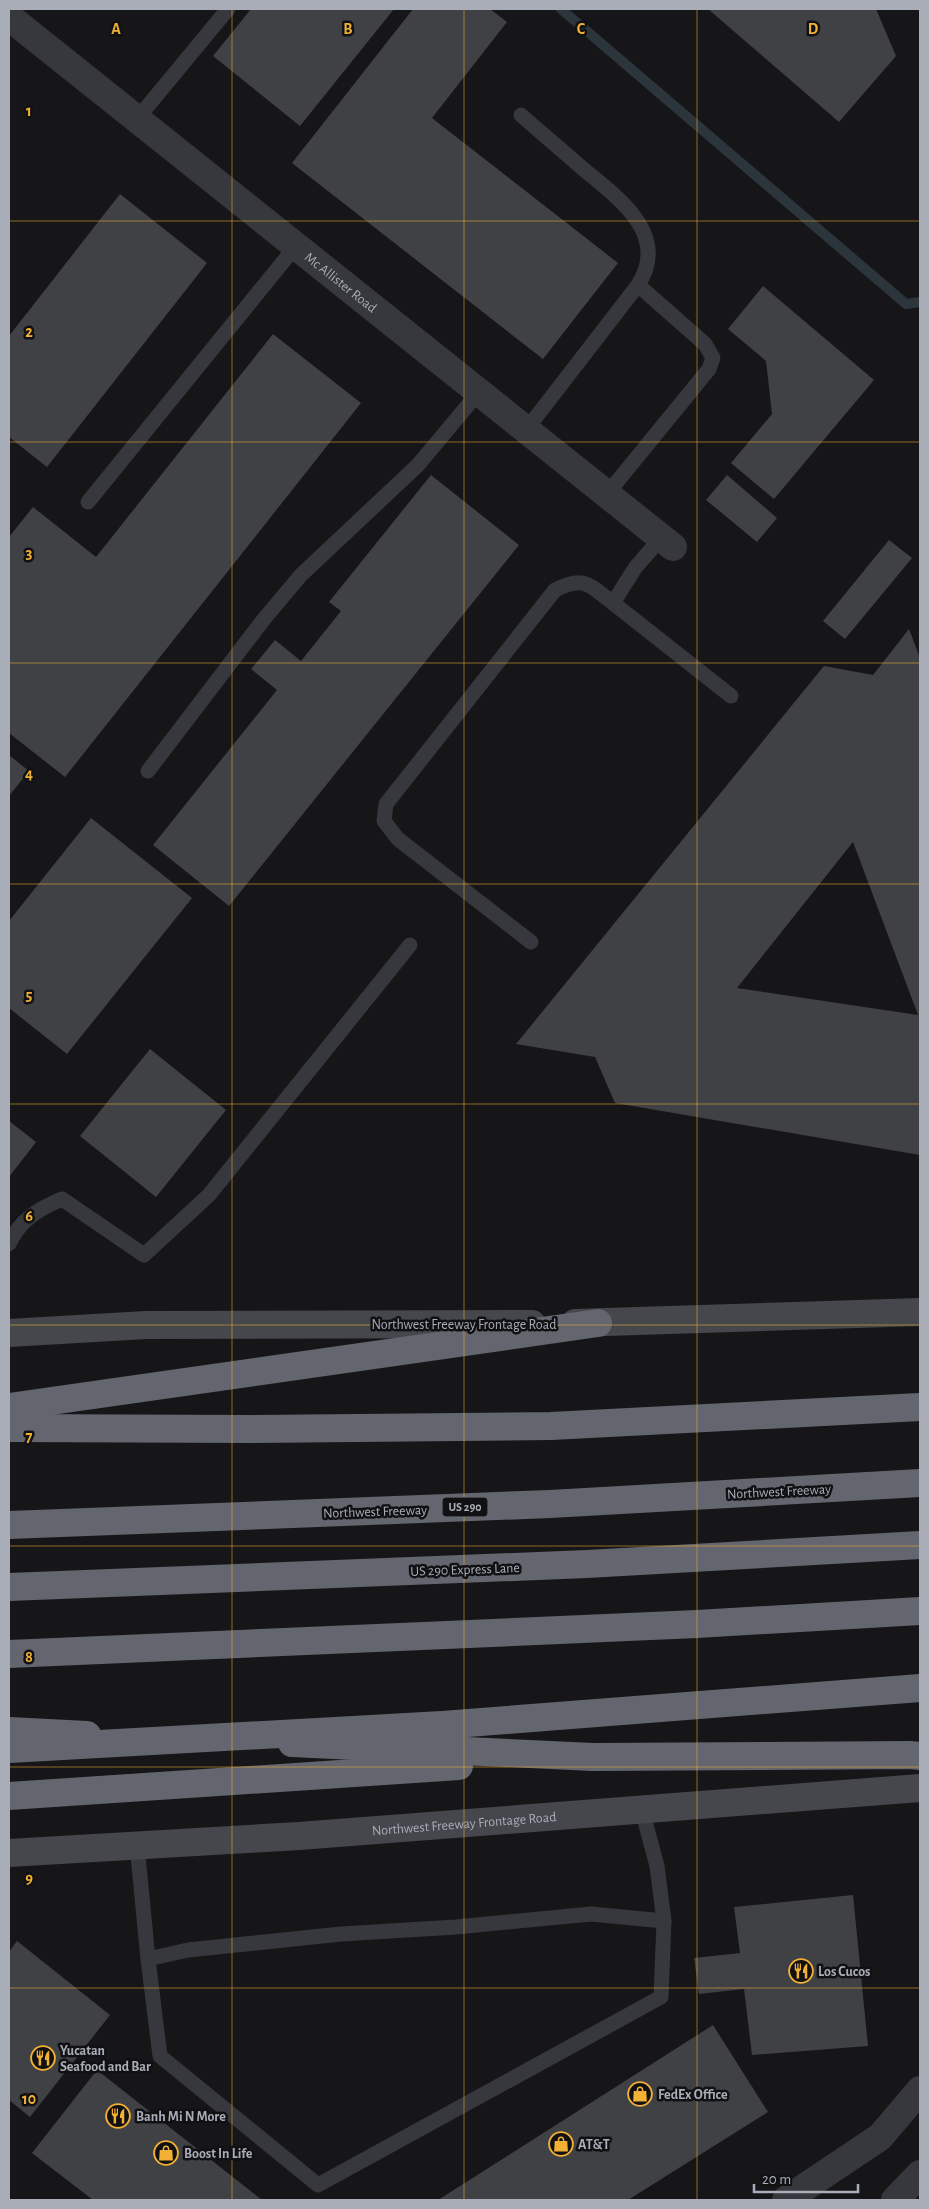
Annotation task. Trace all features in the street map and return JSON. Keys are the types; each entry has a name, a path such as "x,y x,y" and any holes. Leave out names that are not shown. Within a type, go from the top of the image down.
{"highway":[{"path":"9,1407 598,1323"},
{"path":"9,1428 249,1429 551,1426 920,1407"},
{"name":"Northwest Freeway","path":"9,1525 550,1504 920,1483"},
{"name":"US 290 Express Lane","path":"9,1587 587,1564 920,1545"},
{"path":"9,1654 687,1624 920,1611"},
{"path":"9,1749 442,1725 920,1688"},
{"path":"9,1731 592,1757 920,1756"},
{"path":"9,1796 592,1757"}],"main road":[{"name":"Northwest Freeway Frontage Road","path":"9,1333 146,1324 598,1323 920,1312"},
{"name":"Northwest Freeway Frontage Road","path":"9,1853 299,1836 920,1788"}],"street":[{"name":"Mc Allister Road","path":"9,17 667,543"},
{"path":"786,2200 880,2137 920,2090"},
{"path":"895,2200 920,2174"}],"lane":[{"path":"137,120 228,9"},
{"path":"521,115 624,203 641,227 647,250 648,266 638,285 526,430"},
{"path":"88,502 296,246"},
{"path":"607,494 712,364 712,358 705,344 638,285"},
{"path":"148,771 264,619 300,576 418,465 479,392"},
{"path":"613,603 635,568 667,543"},
{"path":"531,942 398,839 384,821 386,804 555,590 571,582 585,583 731,696"},
{"path":"9,1244 22,1222 42,1207 62,1198 144,1256 209,1195 410,945"},
{"path":"137,1845 160,2056 318,2186 661,1998 664,1921 657,1866 642,1810"},
{"path":"148,1959 188,1950 341,1934 456,1927 591,1914 664,1921"}],"building":[{"path":"251,9 394,9 300,126 213,56"},
{"path":"413,9 490,9 507,22 432,118 618,263 543,359 292,163"},
{"path":"708,9 876,9 896,56 839,122"},
{"path":"120,194 207,263 47,467 9,437 9,336"},
{"path":"763,286 874,380 774,499 731,463 772,414 766,361 728,329"},
{"path":"273,334 361,403 65,777 9,733 9,537 33,507 96,557"},
{"path":"431,475 519,545 229,906 153,845 277,690 251,669 275,640 301,661 341,611 329,602"},
{"path":"727,475 777,518 757,542 706,500"},
{"path":"889,540 912,558 845,639 823,621"},
{"path":"909,629 920,658 920,1155 615,1103 595,1057 516,1044 824,666 873,675","holes":["853,842 918,1015 737,988"]},
{"path":"9,755 29,771 9,796"},
{"path":"91,818 192,898 67,1054 9,1008 9,921"},
{"path":"150,1049 226,1110 156,1197 80,1136"},
{"path":"9,1121 36,1142 9,1177"},
{"name":"Los Cucos","path":"853,1895 868,2046 752,2055 744,1989 699,1994 694,1958 740,1953 734,1907"},
{"name":"Yucatan Seafood and Bar","path":"17,1941 110,2015 30,2117 9,2100 9,1952"},
{"path":"713,2025 768,2112 628,2200 438,2200"},
{"path":"97,2070 262,2200 93,2200 32,2153"}],"waterway":[{"path":"561,9 906,304 920,302"}],"place":[{"name":"Los Cucos","path":"801,1971"},
{"name":"Yucatan Seafood and Bar","path":"43,2058"},
{"name":"FedEx Office","path":"640,2094"},
{"name":"Banh Mi N More","path":"118,2116"},
{"name":"AT&T","path":"561,2144"},
{"name":"Boost In Life","path":"166,2153"}]}
